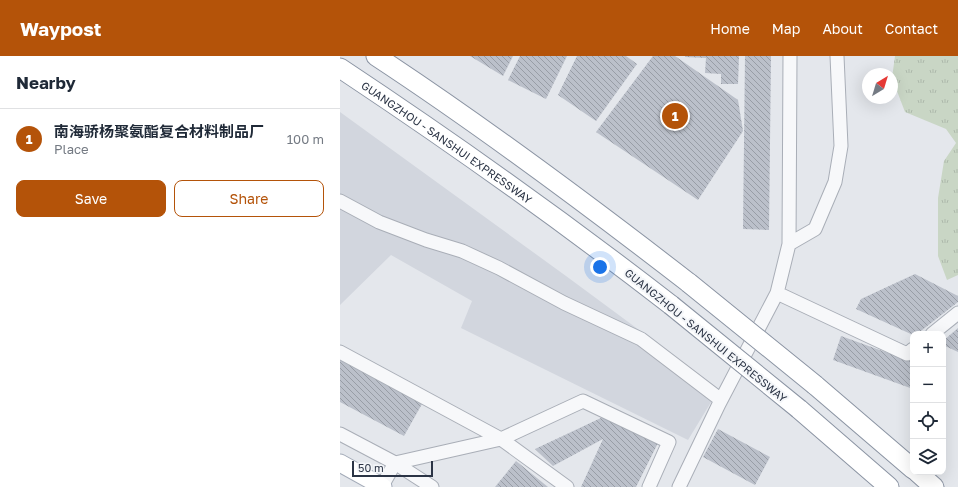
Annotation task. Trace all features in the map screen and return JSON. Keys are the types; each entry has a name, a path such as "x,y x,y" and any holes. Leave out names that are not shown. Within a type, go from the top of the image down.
{"highway":[{"path":"376,56 466,117 546,174 689,282 815,385 910,466"},
{"name":"GUANGZHOU - SANSHUI EXPRESSWAY","path":"340,68 517,190 608,257 799,409 889,487"},
{"path":"920,475 934,487"}],"main road":[{"path":"340,463 383,487"}],"street":[{"path":"679,487 721,400 778,293 789,244 790,56"},
{"path":"789,244 815,229 835,182 841,146 837,56"},
{"path":"340,201 379,222 426,240 462,251 499,268 564,303 641,339 721,400"},
{"path":"778,293 907,354 910,352"},
{"path":"936,331 958,313"},
{"path":"340,352 501,439 566,487"},
{"path":"395,463 501,439 584,402 669,442 649,487"},
{"path":"340,434 395,463 432,487"},
{"path":"383,487 395,463"}],"shaded area":[{"path":"340,112 719,389 688,440 461,328 472,301 391,255 340,305"}],"green space":[{"path":"895,56 958,56 958,275 947,280 938,256 938,198 944,161 956,143 946,129 905,112 898,94 898,68 893,68"}],"building":[{"path":"470,56 513,56 503,76"},
{"path":"520,56 567,56 546,99 508,80"},
{"path":"577,56 626,56 637,64 596,121 558,95"},
{"path":"653,56 675,56 738,100 743,131 698,200 596,132"},
{"path":"685,56 739,56 738,84 721,84 721,74 705,73 706,58"},
{"path":"745,56 771,56 769,230 743,229"},
{"path":"915,274 958,296 958,302 921,331 910,331 910,334 856,309 861,299"},
{"path":"958,328 958,352 946,346 946,338"},
{"path":"841,336 910,361 910,388 833,360"},
{"path":"340,360 422,404 404,436 340,402"},
{"path":"603,417 658,443 636,487 581,487 603,439 553,466 535,449"},
{"path":"718,429 770,457 755,485 703,457"},
{"path":"516,461 548,487 495,487"}],"place":[{"name":"南海骄杨聚氨酯复合材料制品厂","path":"675,116"}]}
